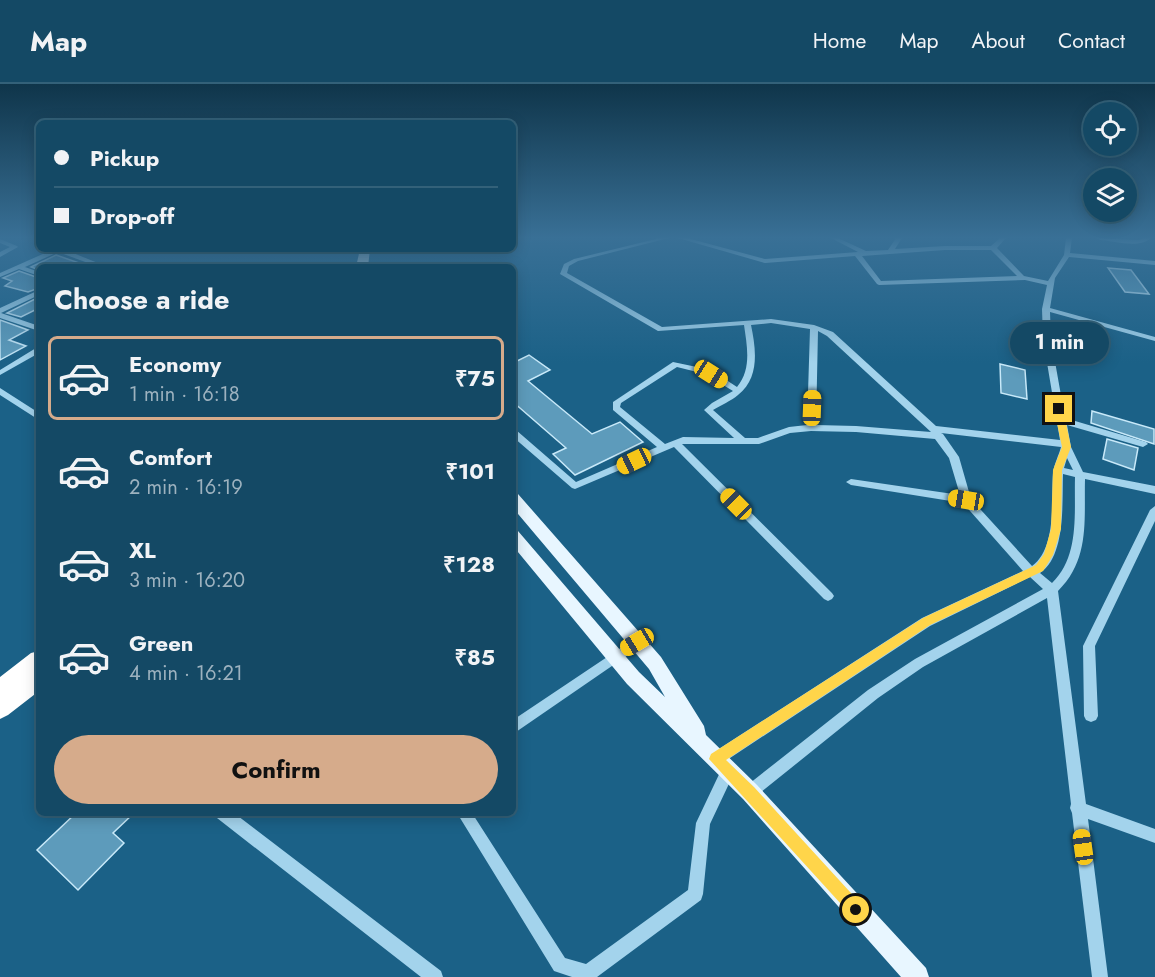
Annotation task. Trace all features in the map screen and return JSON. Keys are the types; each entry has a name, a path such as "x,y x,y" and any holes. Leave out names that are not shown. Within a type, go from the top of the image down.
{"highway":[{"path":"0,708 8,684 36,662"},
{"path":"8,684 36,679"}],"main road":[{"path":"516,501 655,663 717,760"},
{"path":"516,538 633,678 750,792 917,977"}],"street":[{"path":"573,280 661,329 783,321 814,327 830,334 937,433 954,457 966,500 1030,572 1052,590 1077,808 1100,977"},
{"path":"876,280 879,283 974,280"},
{"path":"1030,280 1051,284"},
{"path":"750,792 873,694 919,663 1052,590 1065,577 1073,562 1078,542 1080,475 1066,445 1047,339 1046,309 1053,280"},
{"path":"0,313 36,294"},
{"path":"1046,309 1155,339"},
{"path":"0,313 36,328"},
{"path":"741,439 708,410 738,391 752,364 747,322"},
{"path":"811,428 814,327"},
{"path":"0,373 36,352"},
{"path":"664,448 616,408 617,402 676,364 708,372 738,391"},
{"path":"0,391 36,415"},
{"path":"1061,420 1143,444"},
{"path":"516,435 576,486 683,440 759,441 789,430 811,428 937,433 1066,445"},
{"path":"675,443 828,596"},
{"path":"466,816 560,965 588,974 695,894 703,823 717,760 926,622 1039,568 1048,555 1053,539 1057,515 1058,470 1066,445"},
{"path":"1058,470 1155,490"},
{"path":"851,482 966,500"},
{"path":"1091,716 1089,646 1155,510"},
{"path":"516,726 637,642"},
{"path":"1077,808 1155,836"},
{"path":"226,816 435,977"}],"building":[{"path":"8,280 36,280 36,289 28,292 5,286 12,281"},
{"path":"1116,280 1138,280 1149,294 1125,292"},
{"path":"36,298 36,310 21,317 7,313"},
{"path":"0,320 28,330 9,340 26,346 0,360"},
{"path":"529,355 550,370 528,381 592,434 620,422 643,442 575,475 553,454 566,448 516,405 516,362"},
{"path":"1000,364 1025,370 1027,399 1001,393"},
{"path":"1092,411 1154,429 1154,444 1091,423"},
{"path":"1107,439 1138,448 1134,470 1103,459"},
{"path":"73,816 131,816 113,833 124,843 78,890 37,850"}],"route":[{"path":"856,910 750,792 716,759 926,622 1039,568 1048,555 1056,529 1058,470 1066,447 1059,409"}]}
